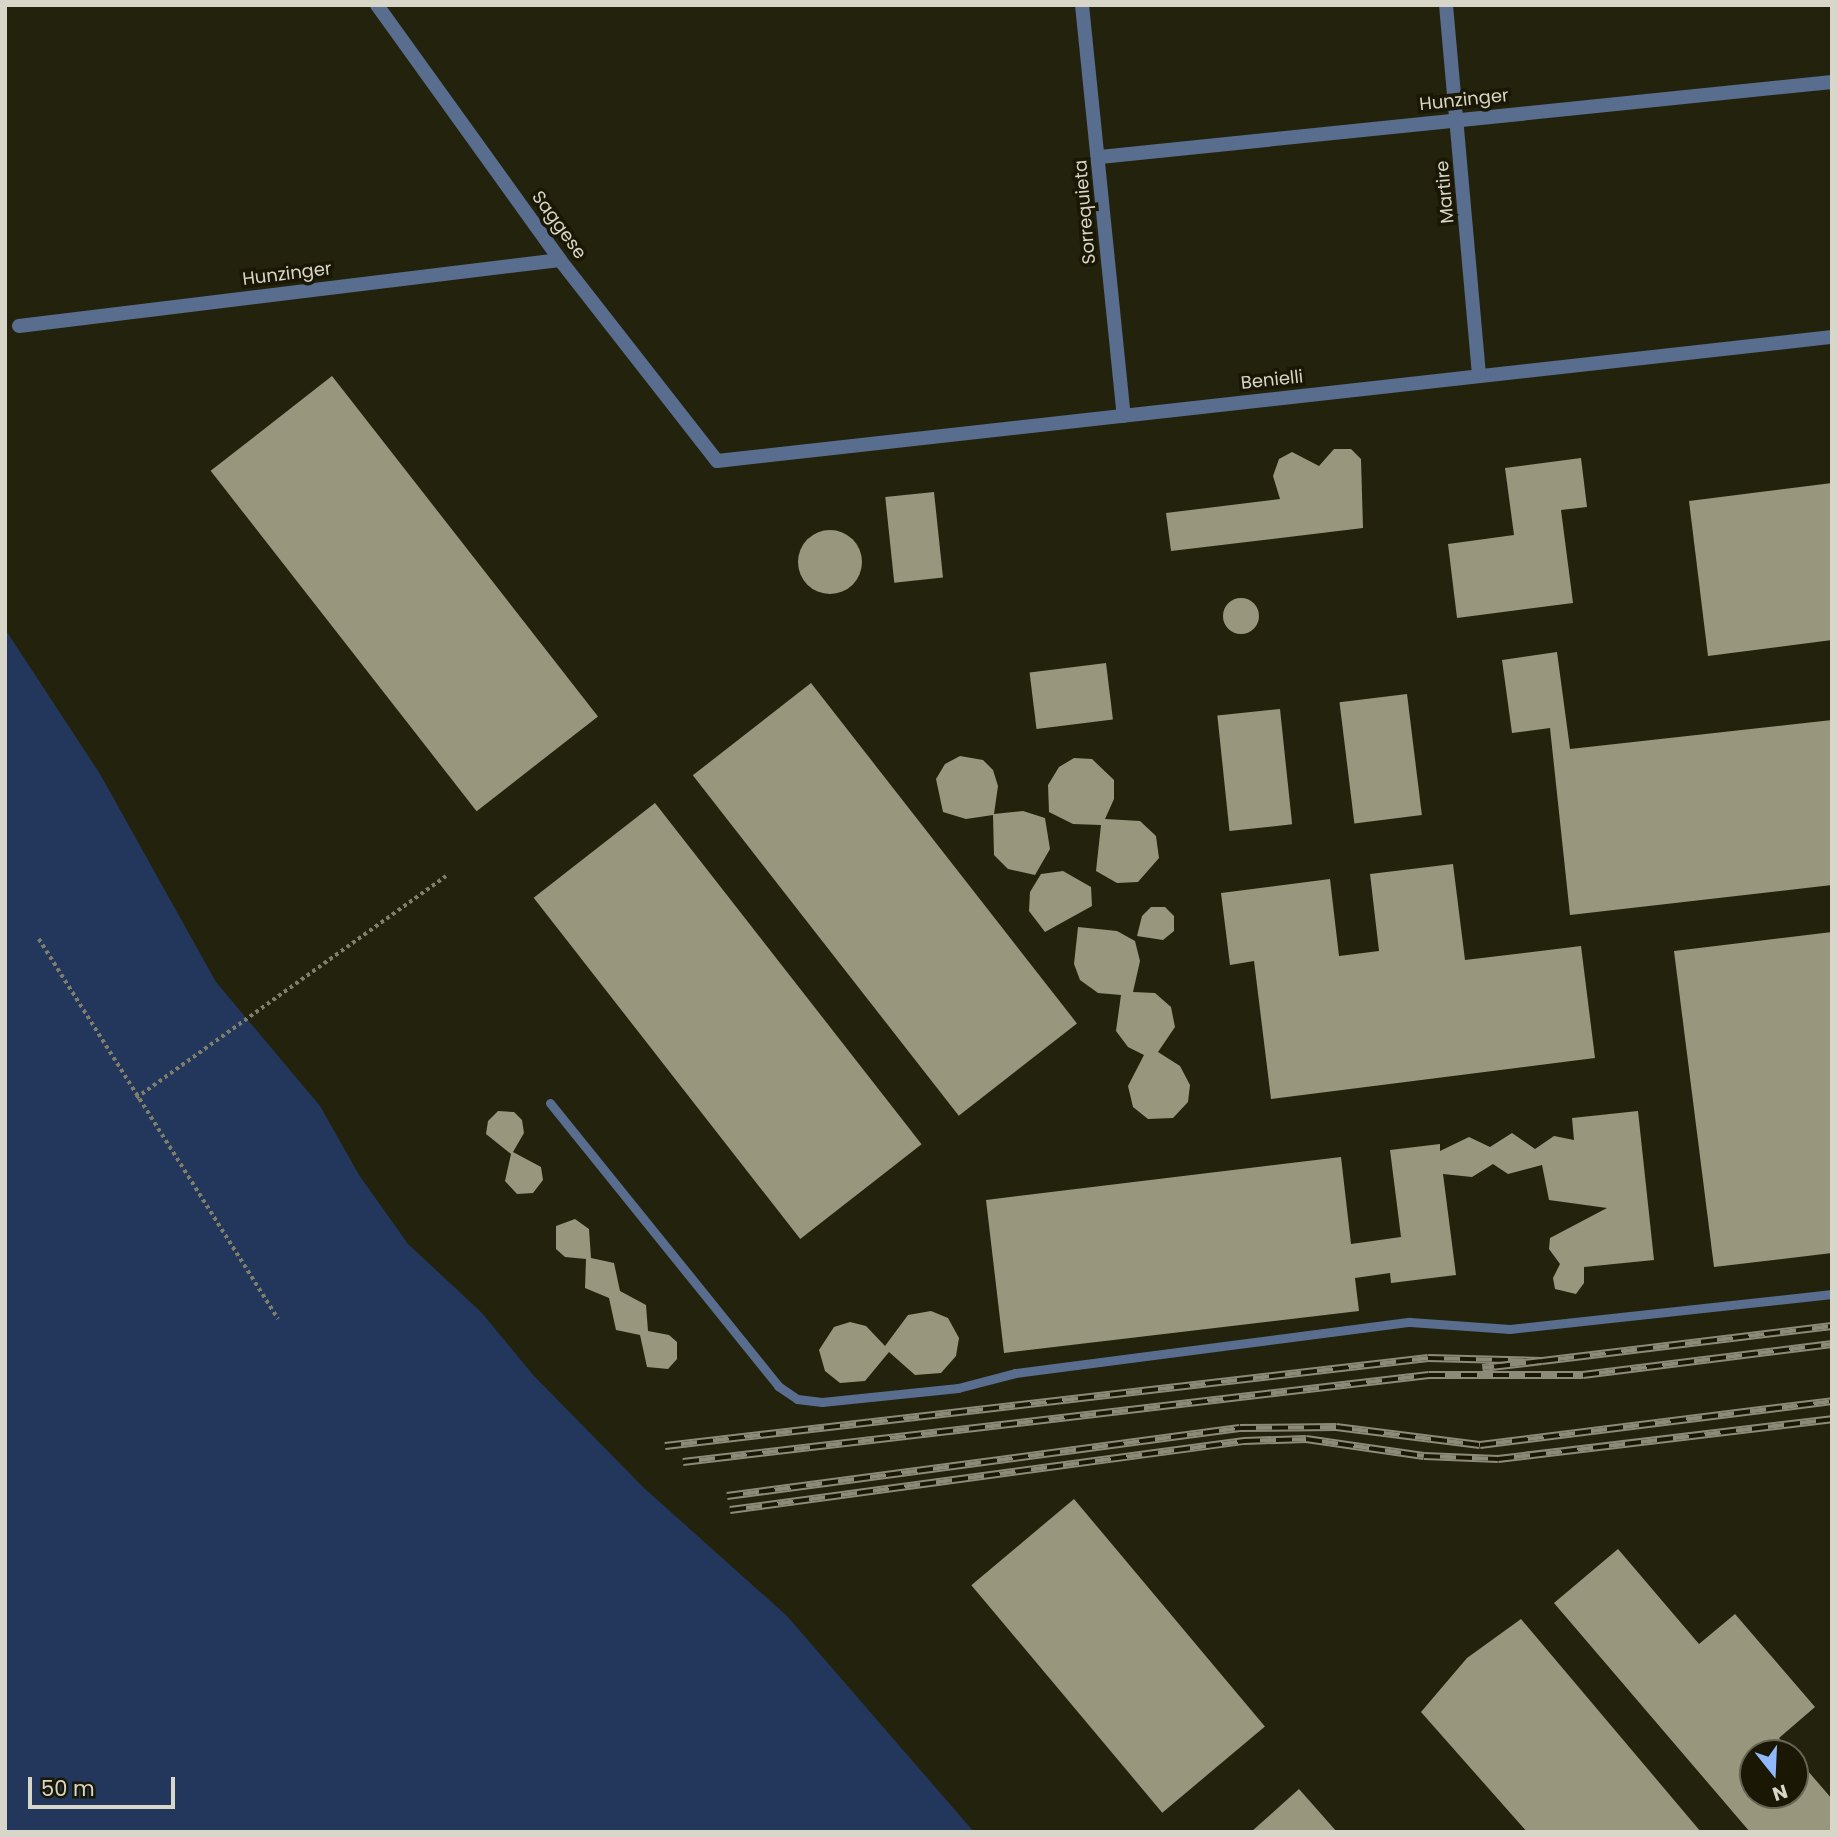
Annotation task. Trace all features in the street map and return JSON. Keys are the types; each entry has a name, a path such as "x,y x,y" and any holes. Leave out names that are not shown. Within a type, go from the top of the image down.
{"street":[{"name":"Saggese","path":"377,5 560,260 717,461"},
{"name":"Sorrequieta","path":"1082,5 1100,158 1124,416"},
{"name":"Martire","path":"1446,5 1479,376"},
{"name":"Hunzinger","path":"1100,158 1832,82"},
{"name":"Hunzinger","path":"19,326 560,260"},
{"name":"Benielli","path":"717,461 1832,337"}],"lane":[{"path":"551,1103 778,1386 797,1399 821,1402 958,1388 1015,1373 1410,1322 1510,1329 1832,1294"}],"path":[{"path":"136,1098 446,876"},
{"path":"39,939 136,1098 278,1319"}],"water":[{"path":"5,629 100,774 216,982 320,1106 359,1175 408,1244 481,1312 534,1376 644,1488 787,1616 974,1832 5,1832"}],"building":[{"path":"332,376 598,716 477,811 211,471"},
{"path":"1334,449 1351,449 1361,459 1363,528 1171,551 1166,513 1280,499 1273,476 1279,459 1292,452 1319,466"},
{"path":"1581,458 1587,507 1561,510 1573,603 1457,618 1448,544 1514,535 1505,468"},
{"path":"1832,483 1832,640 1708,656 1689,501"},
{"path":"934,492 943,578 894,583 885,497"},
{"path":"830,530 842,532 853,539 860,550 860,574 853,585 842,592 830,594 818,592 807,585 800,574 798,562 800,550 807,539 818,532"},
{"path":"1241,598 1254,603 1259,616 1254,629 1241,634 1228,629 1223,616 1228,603"},
{"path":"1557,652 1570,749 1832,720 1832,885 1570,915 1550,728 1512,733 1502,660"},
{"path":"1106,663 1113,720 1037,729 1030,672"},
{"path":"811,683 1077,1023 959,1116 693,775"},
{"path":"1407,694 1422,815 1354,823 1340,702"},
{"path":"1280,709 1292,824 1229,831 1217,716"},
{"path":"960,756 983,760 993,770 998,786 994,814 1023,811 1045,818 1050,849 1035,875 1008,869 994,855 993,815 966,819 943,812 936,779 945,764"},
{"path":"1074,758 1092,759 1114,780 1114,799 1105,819 1140,821 1156,836 1159,858 1138,882 1117,883 1096,871 1101,825 1073,824 1049,812 1048,785 1059,767"},
{"path":"655,803 922,1144 800,1239 534,898"},
{"path":"1453,864 1465,960 1581,946 1595,1058 1271,1099 1254,961 1230,965 1221,893 1330,879 1339,956 1379,951 1370,874"},
{"path":"1063,871 1091,887 1092,906 1045,932 1029,911 1030,892 1041,874"},
{"path":"1151,907 1165,907 1174,916 1174,931 1163,940 1137,936 1142,916"},
{"path":"1078,927 1117,931 1135,941 1140,961 1133,992 1155,993 1171,1007 1175,1027 1158,1052 1180,1066 1190,1085 1188,1102 1173,1118 1148,1119 1133,1107 1128,1086 1144,1055 1128,1047 1116,1031 1121,995 1098,993 1080,980 1074,964"},
{"path":"1832,932 1832,1253 1714,1267 1674,951"},
{"path":"498,1111 514,1112 522,1120 524,1133 513,1152 541,1167 543,1180 533,1193 517,1194 505,1181 511,1154 486,1134 488,1121"},
{"path":"1638,1111 1654,1260 1584,1267 1584,1283 1576,1294 1555,1289 1553,1278 1560,1264 1549,1249 1550,1238 1607,1208 1549,1200 1542,1165 1508,1174 1493,1164 1472,1177 1443,1174 1456,1275 1391,1283 1390,1273 1355,1278 1359,1311 1004,1353 986,1200 1341,1157 1351,1244 1401,1237 1390,1150 1440,1144 1440,1151 1469,1137 1490,1147 1512,1133 1535,1149 1554,1136 1574,1140 1572,1118"},
{"path":"575,1219 589,1229 591,1258 614,1263 620,1291 646,1305 648,1331 669,1335 677,1342 677,1359 668,1369 647,1367 640,1335 616,1330 609,1298 585,1288 586,1259 565,1257 556,1249 556,1226"},
{"path":"931,1311 948,1318 959,1338 956,1356 941,1373 915,1375 889,1352 865,1381 840,1383 825,1371 819,1350 834,1327 850,1322 866,1326 885,1346 908,1315"},
{"path":"1074,1499 1265,1727 1162,1813 971,1585"},
{"path":"1618,1549 1699,1644 1735,1614 1815,1707 1780,1739 1739,1739 1739,1809 1809,1809 1809,1772 1832,1799 1832,1832 1750,1832 1554,1603"},
{"path":"1521,1619 1701,1832 1527,1832 1421,1712 1467,1658"},
{"path":"1299,1789 1337,1832 1251,1832"}],"railway":[{"path":"1542,1361 1832,1326"},
{"path":"683,1462 1429,1375 1583,1375 1832,1344"},
{"path":"665,1446 1428,1358 1542,1361 1482,1368"},
{"path":"727,1496 1240,1428 1336,1427 1480,1445 1832,1401"},
{"path":"730,1510 1244,1441 1306,1439 1424,1456 1498,1459 1832,1419"}]}
